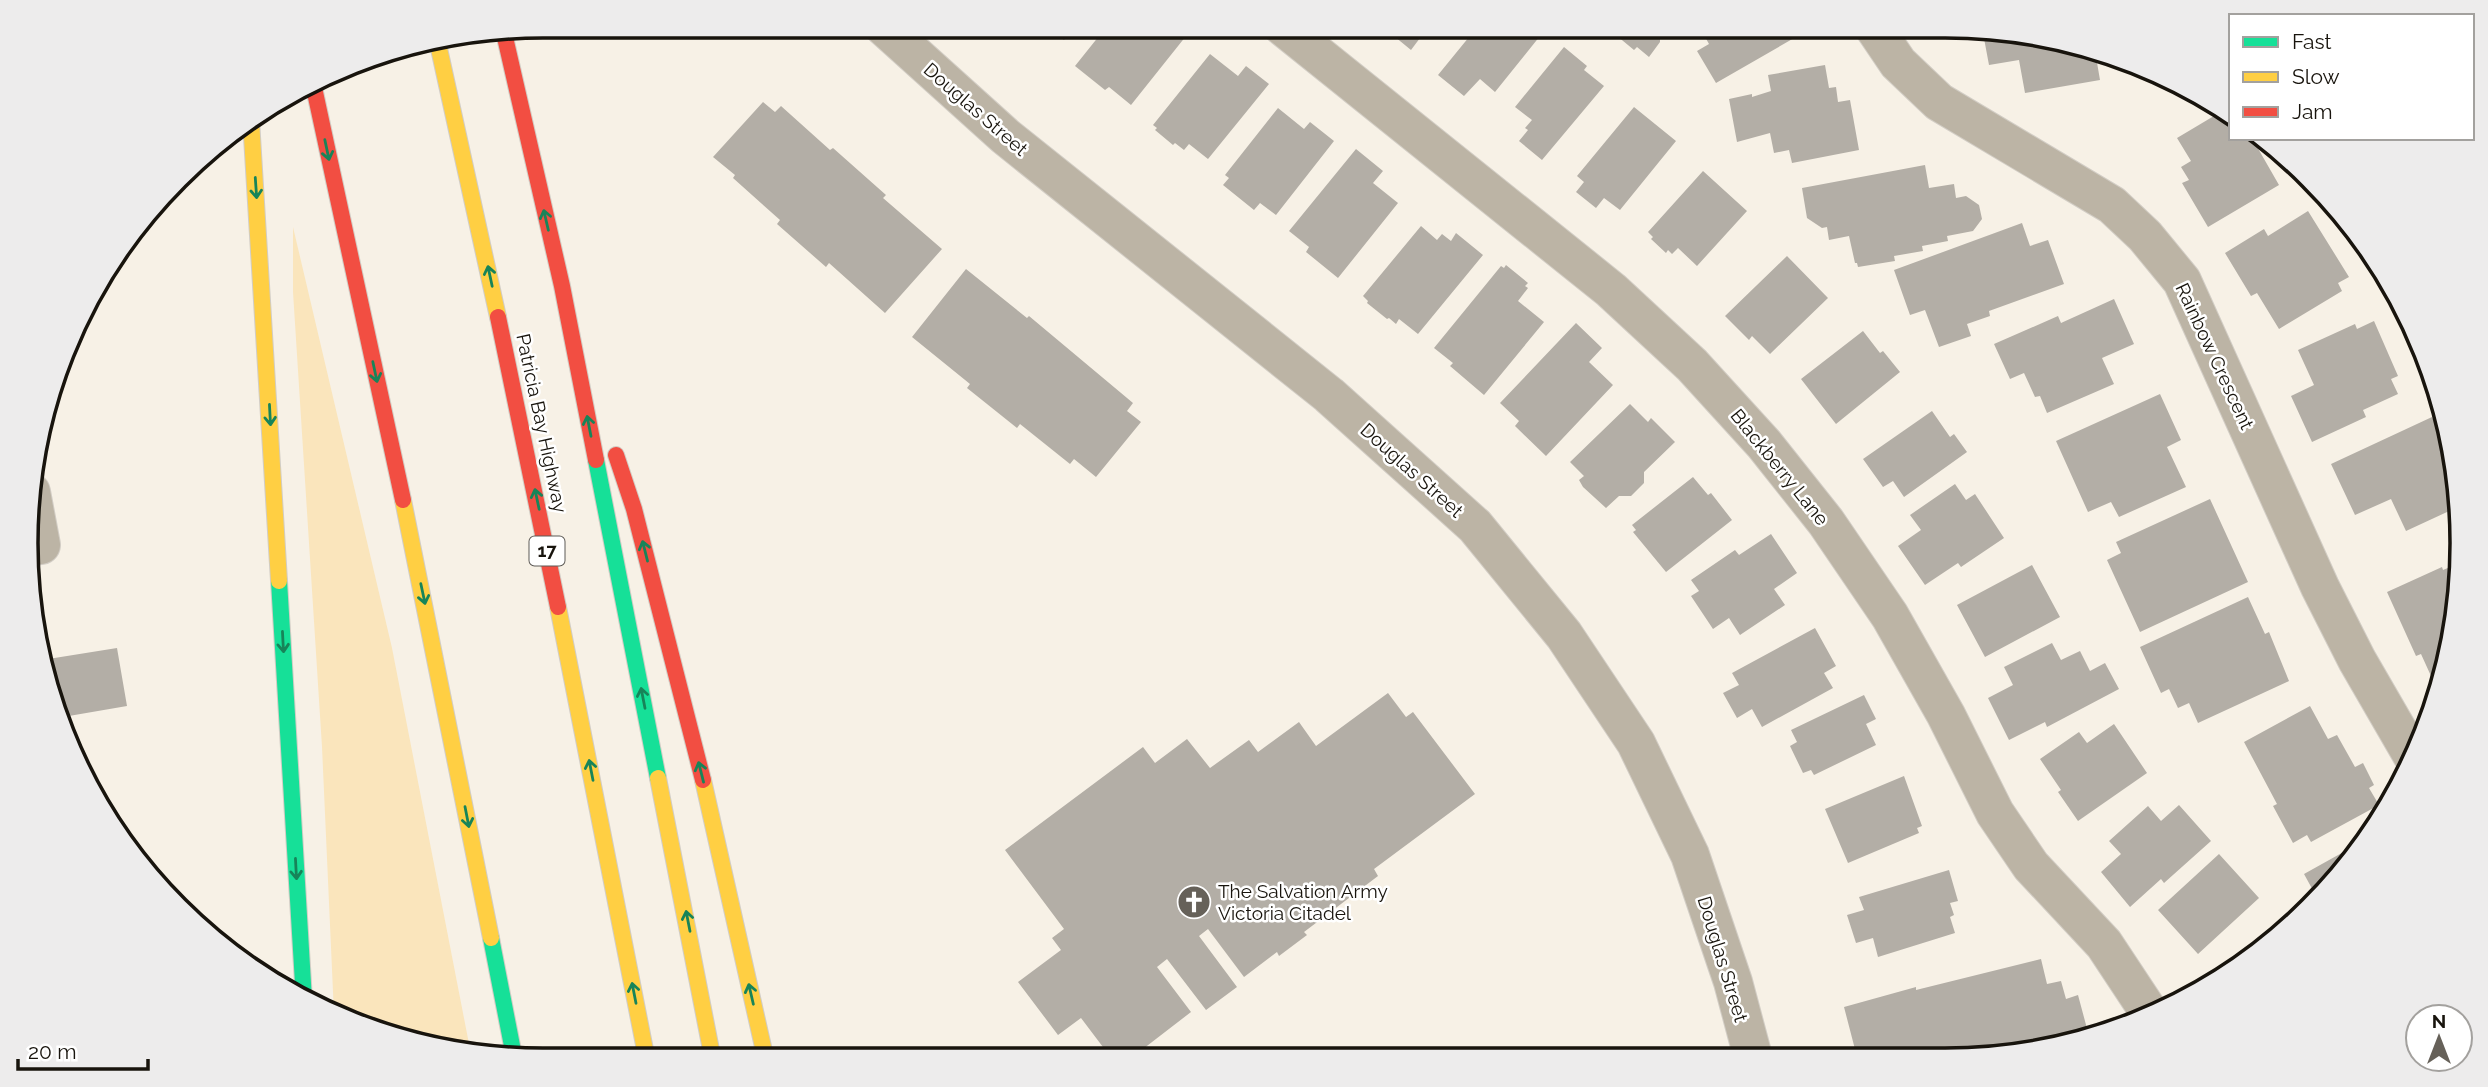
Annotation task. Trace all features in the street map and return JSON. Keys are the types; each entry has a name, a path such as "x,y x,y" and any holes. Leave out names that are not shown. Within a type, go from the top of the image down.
{"highway":[{"path":"506,40 562,286 711,1048"},
{"name":"Patricia Bay Highway","path":"439,49 563,624 646,1048"},
{"path":"315,93 422,589 512,1047"},
{"path":"252,132 303,987"},
{"path":"562,286 604,417"},
{"path":"613,443 634,509 701,771 763,1048"}],"street":[{"name":"Douglas Street","path":"896,38 1005,136 1329,395 1475,526 1564,635 1636,743 1690,855 1733,982 1751,1048"},
{"name":"Blackberry Lane","path":"1297,38 1611,290 1692,365 1764,444 1826,522 1890,616 1946,715 1995,813 2031,866 2104,944 2145,1007"},
{"name":"Rainbow Crescent","path":"1881,38 1898,63 1939,102 2112,205 2145,236 2182,281 2320,587 2357,660 2407,746"}],"shaded area":[{"path":"293,227 392,648 469,1043 381,1022 333,1002 322,747 293,292"}],"building":[{"path":"1097,38 1184,38 1131,105 1109,87 1105,90 1075,66"},
{"path":"1396,38 1420,38 1411,50"},
{"path":"1468,38 1538,38 1495,92 1480,79 1464,96 1438,75"},
{"path":"1620,38 1660,38 1649,57 1637,47 1634,50"},
{"path":"1706,38 1794,38 1716,83 1697,51 1709,44"},
{"path":"1984,41 2043,48 2097,62 2100,80 2025,93 2019,60 1989,65"},
{"path":"1564,47 1587,66 1584,70 1604,86 1542,160 1519,141 1532,120 1515,107"},
{"path":"1210,54 1238,76 1246,66 1269,84 1208,159 1189,144 1184,150 1175,143 1173,145 1155,130 1157,128 1153,125"},
{"path":"1825,65 1829,88 1836,87 1838,102 1850,100 1859,150 1792,163 1789,150 1774,153 1770,133 1737,142 1729,99 1752,94 1752,97 1771,91 1768,75"},
{"path":"763,102 775,112 781,106 830,150 833,148 886,195 883,198 942,249 885,313 829,263 826,267 777,224 780,220 713,157"},
{"path":"1634,107 1676,141 1620,210 1604,198 1596,208 1576,192 1584,182 1577,176"},
{"path":"1278,108 1304,129 1310,122 1334,141 1276,215 1260,203 1254,210 1223,185 1229,178 1225,175"},
{"path":"2213,116 2229,127 2229,140 2248,140 2258,148 2279,185 2208,227 2182,183 2189,180 2181,167 2191,161 2177,138"},
{"path":"1356,149 1383,171 1373,183 1398,203 1338,278 1306,252 1309,247 1289,231"},
{"path":"1925,165 1929,188 1954,184 1956,198 1966,196 1979,205 1982,219 1973,231 1947,236 1948,241 1922,246 1923,251 1894,256 1895,261 1858,267 1849,236 1829,240 1827,227 1822,228 1807,218 1802,188"},
{"path":"1703,171 1747,211 1697,266 1678,248 1672,254 1668,250 1666,253 1651,239 1653,237 1648,232"},
{"path":"2308,211 2349,277 2338,283 2342,291 2279,329 2257,293 2251,296 2225,253 2264,229 2268,236"},
{"path":"2022,223 2030,246 2048,240 2064,284 1989,311 1990,316 1967,324 1971,336 1939,347 1925,310 1910,315 1894,270"},
{"path":"1421,226 1437,240 1442,234 1451,241 1456,233 1483,255 1418,334 1399,319 1396,324 1387,319 1367,303 1363,296"},
{"path":"1787,256 1828,298 1770,354 1752,336 1749,340 1725,316"},
{"path":"1506,265 1528,283 1525,286 1528,288 1518,301 1544,322 1484,395 1450,366 1453,363 1434,348 1501,266 1504,268"},
{"path":"966,269 1027,318 1029,316 1133,403 1127,411 1141,422 1096,477 1074,459 1070,464 1020,424 1017,428 967,388 970,384 912,337"},
{"path":"2114,299 2134,344 2102,358 2114,384 2047,413 2040,396 2035,397 2024,373 2010,379 1994,344 2058,316 2061,323"},
{"path":"2374,321 2398,376 2391,379 2398,394 2363,410 2366,417 2312,442 2291,396 2314,385 2298,350 2355,324 2357,329"},
{"path":"1576,323 1602,348 1589,362 1613,385 1546,456 1515,426 1519,421 1500,403"},
{"path":"1863,331 1880,353 1883,351 1900,372 1836,424 1801,379"},
{"path":"2160,394 2181,440 2167,447 2186,487 2119,517 2111,502 2088,512 2056,441"},
{"path":"1630,404 1648,422 1651,418 1675,442 1644,472 1644,483 1631,496 1619,496 1606,508 1583,487 1579,480 1584,476 1570,462"},
{"path":"1932,411 1950,437 1954,434 1967,452 1904,497 1893,481 1883,487 1863,459"},
{"path":"2432,417 2440,445 2448,512 2406,531 2391,499 2355,515 2331,464"},
{"path":"1693,477 1708,495 1711,493 1732,520 1666,572 1633,532 1636,530 1632,525"},
{"path":"1955,484 1966,500 1975,494 2004,538 1961,567 1958,563 1925,585 1898,546 1921,530 1910,515"},
{"path":"2210,499 2248,582 2140,632 2107,560 2121,553 2116,542"},
{"path":"1771,534 1797,573 1774,589 1785,605 1740,635 1729,618 1713,629 1691,596 1699,591 1691,580 1735,550 1739,555"},
{"path":"2032,565 2060,617 1985,657 1957,605"},
{"path":"2442,567 2443,570 2449,568 2445,609 2431,676 2421,654 2416,656 2387,592"},
{"path":"2248,597 2265,634 2269,632 2289,681 2198,723 2189,703 2178,708 2169,689 2161,693 2140,647"},
{"path":"1815,628 1836,666 1824,673 1833,688 1762,727 1752,709 1737,718 1723,693 1739,685 1732,673"},
{"path":"2052,643 2061,660 2080,651 2090,671 2105,663 2119,689 2047,727 2045,722 2009,740 1988,698 2013,685 2004,667"},
{"path":"117,648 127,706 69,716 52,658"},
{"name":"The Salvation Army Victoria Citadel","path":"1388,693 1406,717 1413,712 1475,794 1374,869 1378,876 1304,932 1307,935 1279,956 1277,952 1244,977 1208,929 1199,936 1237,987 1206,1010 1167,959 1157,967 1191,1012 1144,1048 1104,1048 1081,1018 1058,1035 1018,982 1061,950 1052,938 1064,929 1005,850 1143,747 1155,763 1187,739 1210,768 1249,740 1258,752 1299,722 1316,746"},
{"path":"1864,695 1876,719 1866,724 1876,745 1814,775 1811,770 1803,773 1790,746 1797,742 1791,730"},
{"path":"2310,706 2328,739 2337,735 2355,767 2363,763 2374,785 2369,788 2378,803 2375,807 2311,842 2307,835 2293,843 2273,806 2277,804 2244,742"},
{"path":"2114,724 2147,773 2078,821 2040,759 2079,732 2087,743"},
{"path":"1904,776 1922,826 1917,828 1919,833 1848,863 1825,809"},
{"path":"2179,805 2211,841 2164,883 2161,879 2130,907 2101,872 2121,854 2109,841 2148,806 2161,821"},
{"path":"2344,852 2312,889 2304,874"},
{"path":"2219,854 2259,898 2198,954 2158,910"},
{"path":"1949,870 1958,901 1950,903 1954,915 1950,917 1955,933 1878,957 1873,938 1856,943 1847,915 1864,910 1859,897"},
{"path":"2041,959 2047,984 2061,981 2066,999 2078,995 2087,1028 2043,1039 1978,1047 1855,1048 1844,1007 1916,987 1916,990"}],"traffic: fast":[{"path":"596,460 658,778"},
{"path":"279,581 303,987"},
{"path":"491,938 512,1047"}],"traffic: slow":[{"path":"439,49 498,317"},
{"path":"252,132 279,581"},
{"path":"403,500 491,938"},
{"path":"558,607 645,1048"},
{"path":"658,778 711,1048"},
{"path":"703,780 763,1048"}],"traffic: jam":[{"path":"506,40 562,286 596,460"},
{"path":"315,93 403,500"},
{"path":"498,317 558,607"},
{"path":"616,455 634,509 703,780"}],"place":[{"name":"The Salvation Army Victoria Citadel","path":"1194,902"}]}
